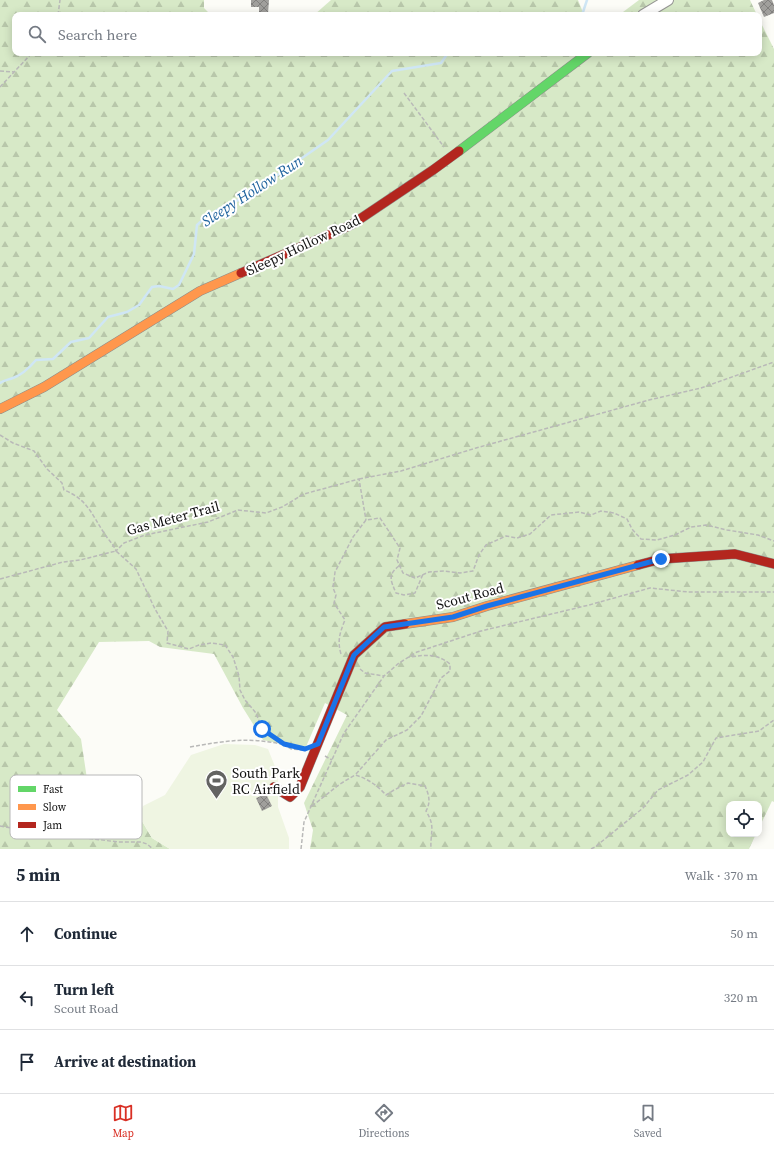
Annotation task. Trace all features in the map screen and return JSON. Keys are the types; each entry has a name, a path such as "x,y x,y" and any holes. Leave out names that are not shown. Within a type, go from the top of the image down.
{"street":[{"path":"648,12 668,0"},
{"name":"Sleepy Hollow Road","path":"0,409 44,387 200,291 351,225 397,195 451,156 584,56"},
{"name":"Scout Road","path":"274,787 290,796 300,787 354,655 384,627 453,617 487,606 661,559 735,554 774,564"}],"path":[{"path":"58,12 60,0"},
{"path":"0,87 29,56"},
{"path":"0,71 14,72"},
{"path":"404,93 451,156"},
{"name":"Gas Meter Trail","path":"0,435 13,443 34,451 47,469 62,483 64,490 82,499 106,536 113,544 116,551 124,543 145,535 208,522 238,510 266,512 282,506 304,494 359,479 401,471 483,446 649,400 701,388 774,362"},
{"path":"359,479 366,520 353,538 335,572 333,588 336,595 334,603 345,620 339,640 343,659 350,667 358,668 365,673 384,676"},
{"path":"366,520 380,518 400,548 397,560 403,573 414,578 429,572 444,571 460,573 473,571 479,555 486,545 506,536 516,538 530,534 551,515 564,513 579,512 591,515 601,511 614,513 627,519 632,529 641,539 657,540 676,535 691,527 706,525 758,535 774,542"},
{"path":"0,579 63,562 80,560 116,551 136,569 154,609 168,631 169,635 167,643 189,649 199,645 211,643 225,645 233,657 239,676 240,690 245,700 256,713 262,729 291,749 317,746"},
{"path":"400,566 393,571 391,580 396,593 404,596 414,592 423,574"},
{"path":"300,849 304,822 344,733 384,676 399,663 417,652 481,631 589,605 650,588 688,592 774,592"},
{"path":"311,807 340,784 355,775 386,740 407,730 421,716 441,678 450,671 450,664 441,657 426,655 408,658"},
{"path":"591,849 643,808 658,790 688,775 702,762 716,738 759,731 774,720"},
{"path":"190,747 240,740 263,740 305,749 317,746"},
{"path":"355,775 361,776 380,788 386,795 408,783 425,786 430,803 426,811 431,818 433,827 431,849"},
{"path":"0,826 10,828"},
{"path":"94,839 118,842 141,842 147,844 153,849"}],"green space":[{"path":"0,0 204,0 204,8 208,12 12,12 12,56 762,56 762,25 774,49 774,802 772,801 762,822 762,801 726,801 726,837 755,837 749,849 310,849 313,830 304,803 347,715 325,703 305,749 263,740 243,708 214,654 160,647 149,641 99,642 57,710 81,739 86,775 10,775 10,839 142,839 142,821 152,838 170,849 0,849"},
{"path":"331,0 578,0 583,12 317,12"},
{"path":"639,0 750,0 756,12 623,12"},
{"name":"South Park RC Airfield","path":"224,744 255,745 268,749 278,774 278,807 289,838 289,849 170,849 152,838 142,821 143,806 165,795 191,755"}],"building":[{"path":"251,0 269,0 268,12 259,12 259,7 251,7"},
{"path":"764,0 772,0 774,5 774,13 764,17 758,3"},
{"path":"266,794 272,806 262,811 256,798"}],"waterway":[{"name":"Sleepy Hollow Run","path":"583,12 587,0"},
{"name":"Sleepy Hollow Run","path":"0,383 20,375 36,360 53,359 71,342 89,338 108,317 127,312 139,305 152,287 159,286 173,289 179,285 194,254 197,225 206,217 247,196 328,140 392,71 441,63 446,56"}],"traffic: fast":[{"path":"459,151 584,56"}],"traffic: slow":[{"path":"0,409 44,387 200,291 241,273"},
{"path":"405,624 453,617 487,606 638,565"}],"traffic: jam":[{"path":"241,273 351,225 459,151"},
{"path":"638,565 661,559 735,554 774,564"},
{"path":"274,787 290,797 300,787 354,655 385,627 405,624"}],"place":[{"name":"South Park RC Airfield","path":"216,800"}],"route":[{"path":"262,729 284,744 305,749 318,744 354,655 384,627 453,617 487,606 661,559"}]}
